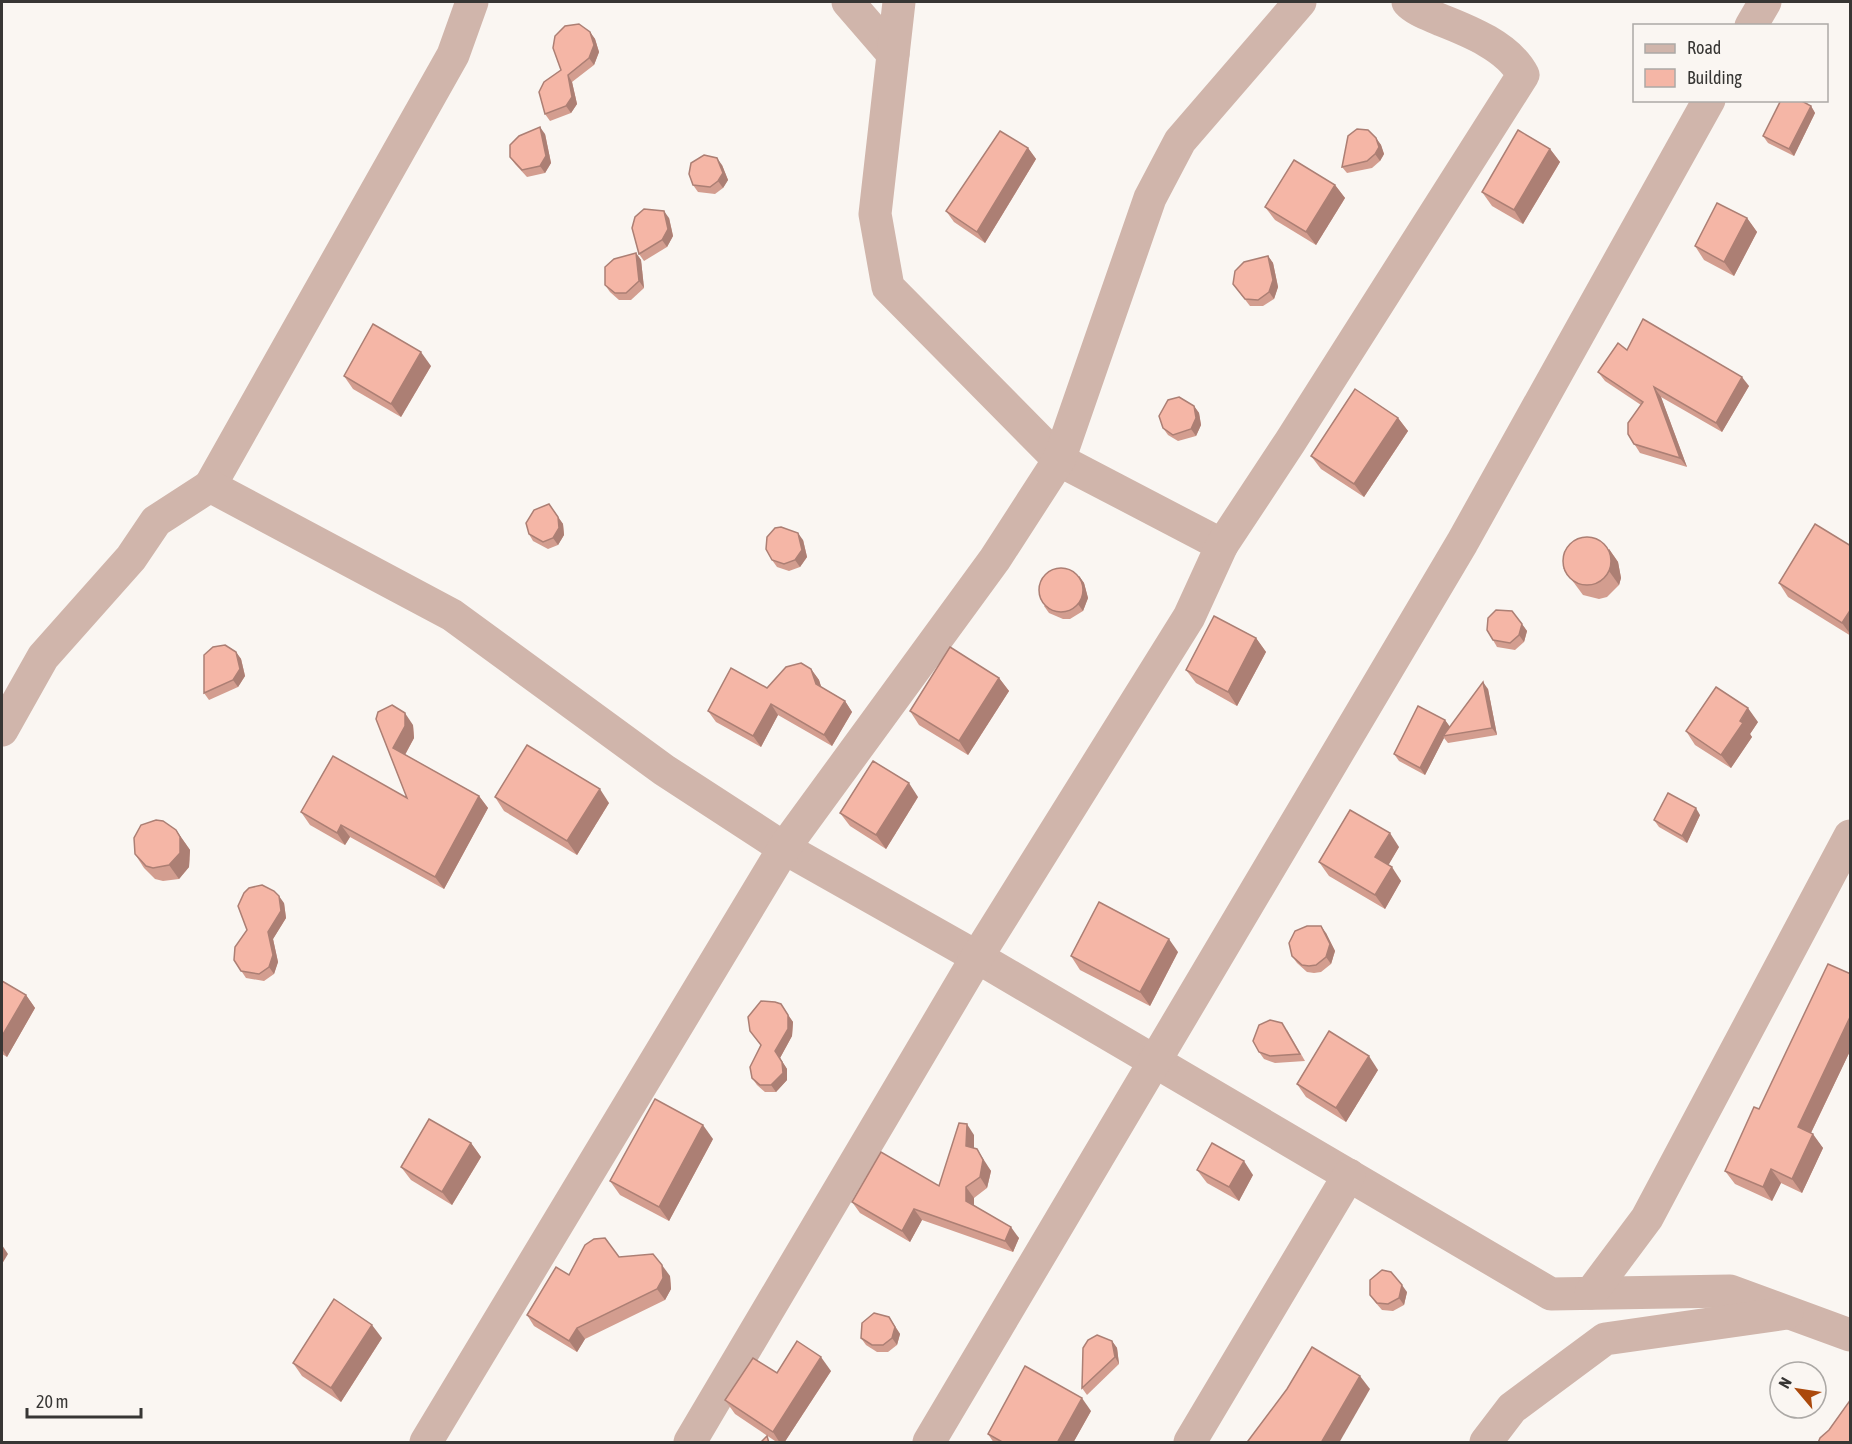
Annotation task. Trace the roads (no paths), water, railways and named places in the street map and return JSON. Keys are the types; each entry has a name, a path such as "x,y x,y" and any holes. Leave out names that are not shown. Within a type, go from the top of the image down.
{"street":[{"path":"2,729 43,657 131,558 156,521 210,486 453,55 472,2"},
{"path":"848,2 893,54"},
{"path":"899,2 875,214 888,286 1059,460 1221,545"},
{"path":"426,1443 784,848 995,560 1059,460 1150,198 1180,141 1300,2"},
{"path":"690,1443 977,957 1189,617 1221,545 1290,442 1523,75 1517,63 1473,33 1433,16 1408,2"},
{"path":"1752,24 1765,2"},
{"path":"929,1443 1462,543 1708,102"},
{"path":"210,486 452,615 664,770 784,848 977,957 1551,1294 1730,1291 1851,1335"},
{"path":"1591,1293 1647,1218 1851,836"},
{"path":"1190,1443 1349,1175"},
{"path":"1486,1443 1512,1408 1605,1340 1790,1313 1851,1313"}]}
